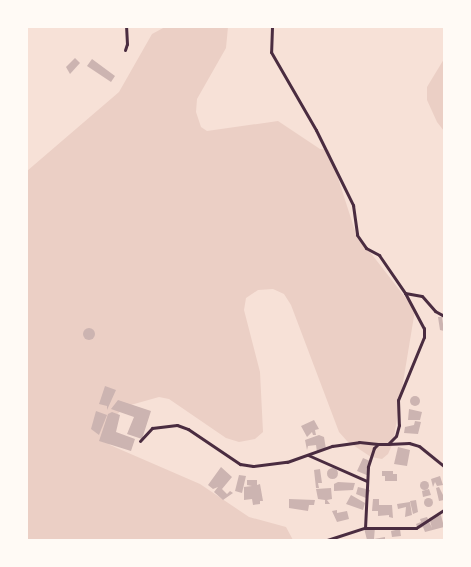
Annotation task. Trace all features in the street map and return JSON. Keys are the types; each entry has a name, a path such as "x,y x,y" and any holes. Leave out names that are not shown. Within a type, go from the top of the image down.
{"street":[{"path":"125,50 128,44 126,27"},
{"path":"272,27 271,52 316,130 353,205 357,235 366,248 379,255 405,293 421,320 424,337 398,400 399,425 396,436 388,444"},
{"path":"405,293 422,296 435,311 444,316"},
{"path":"140,441 152,428 177,425 188,429 240,464 268,464 308,456 332,446 359,442 378,444 409,443 419,446 444,466"},
{"path":"365,528 368,467 378,444"},
{"path":"308,456 367,480"},
{"path":"327,540 365,528 416,528 444,510"}],"shaded area":[{"path":"165,27 228,27 226,48 197,99 196,112 201,127 207,131 278,121 320,149 329,150 356,234 415,310 393,443 388,454 382,459 371,457 347,441 339,432 291,305 284,294 273,289 258,290 246,298 244,310 260,372 263,432 255,439 239,442 226,438 169,399 159,397 127,406 109,421 104,436 110,445 200,484 249,517 286,527 293,540 27,540 27,171 119,92 152,34"},
{"path":"444,59 444,131 437,122 427,100 427,87"}],"building":[{"path":"75,58 80,63 70,74 66,67"},
{"path":"92,59 115,76 111,82 87,66"},
{"path":"438,317 442,317 444,331 440,330"},
{"path":"91,328 94,329 94,339 87,340 84,339 83,332 84,329"},
{"path":"105,386 116,390 107,410 107,406 99,404"},
{"path":"413,396 417,396 419,397 419,405 413,406 410,403 410,399"},
{"path":"118,400 151,411 142,439 127,434 134,417 111,409"},
{"path":"409,409 422,412 420,420 408,420"},
{"path":"96,411 107,415 99,435 91,429"},
{"path":"112,412 120,415 116,432 135,439 131,451 99,441 108,414"},
{"path":"314,420 319,429 315,430 316,435 313,435 312,432 307,437 301,426"},
{"path":"415,421 421,422 418,434 404,433 405,427 414,425"},
{"path":"319,435 324,437 326,449 317,452 316,445 308,446 307,450 305,440"},
{"path":"398,447 410,450 407,466 394,464"},
{"path":"363,458 370,461 367,472 369,476 357,471"},
{"path":"221,467 232,477 222,489 227,494 230,491 233,493 223,500 214,492 218,487 213,489 208,485"},
{"path":"332,467 336,469 338,473 336,477 332,479 328,477 326,473 328,469"},
{"path":"320,469 322,483 318,483 319,488 316,488 314,470"},
{"path":"382,471 393,471 393,474 397,474 397,481 385,481 385,476 382,476"},
{"path":"239,475 246,476 242,493 235,491"},
{"path":"440,476 443,485 437,486 435,482 433,487 431,479"},
{"path":"247,480 257,480 257,485 260,484 263,501 260,501 260,504 253,505 252,499 244,500 244,487 252,486 247,485"},
{"path":"422,481 426,481 428,485 426,489 422,489 420,487 420,483"},
{"path":"338,482 355,483 353,490 334,491 334,484"},
{"path":"358,487 370,490 366,498 356,494"},
{"path":"439,487 444,500 439,501 436,488"},
{"path":"331,488 332,499 327,500 330,504 325,504 325,500 318,499 316,489"},
{"path":"429,489 431,495 423,497 422,491"},
{"path":"351,495 365,503 363,510 346,504"},
{"path":"426,498 430,498 432,502 430,506 426,506 424,504 424,500"},
{"path":"289,499 315,500 314,505 309,505 308,511 289,508"},
{"path":"373,499 379,499 379,505 392,505 393,518 389,517 389,515 378,516 378,511 372,511"},
{"path":"416,500 418,512 413,514 410,501"},
{"path":"410,502 412,515 405,517 406,507 398,509 397,504"},
{"path":"337,510 337,513 347,511 349,519 337,522 332,511"},
{"path":"441,515 444,527 425,532 423,527 418,529 416,524 421,522 420,519 427,517 432,528 429,518"},
{"path":"375,527 374,539 385,537 385,540 367,540 364,528"},
{"path":"400,529 401,536 392,537 391,531"}]}
